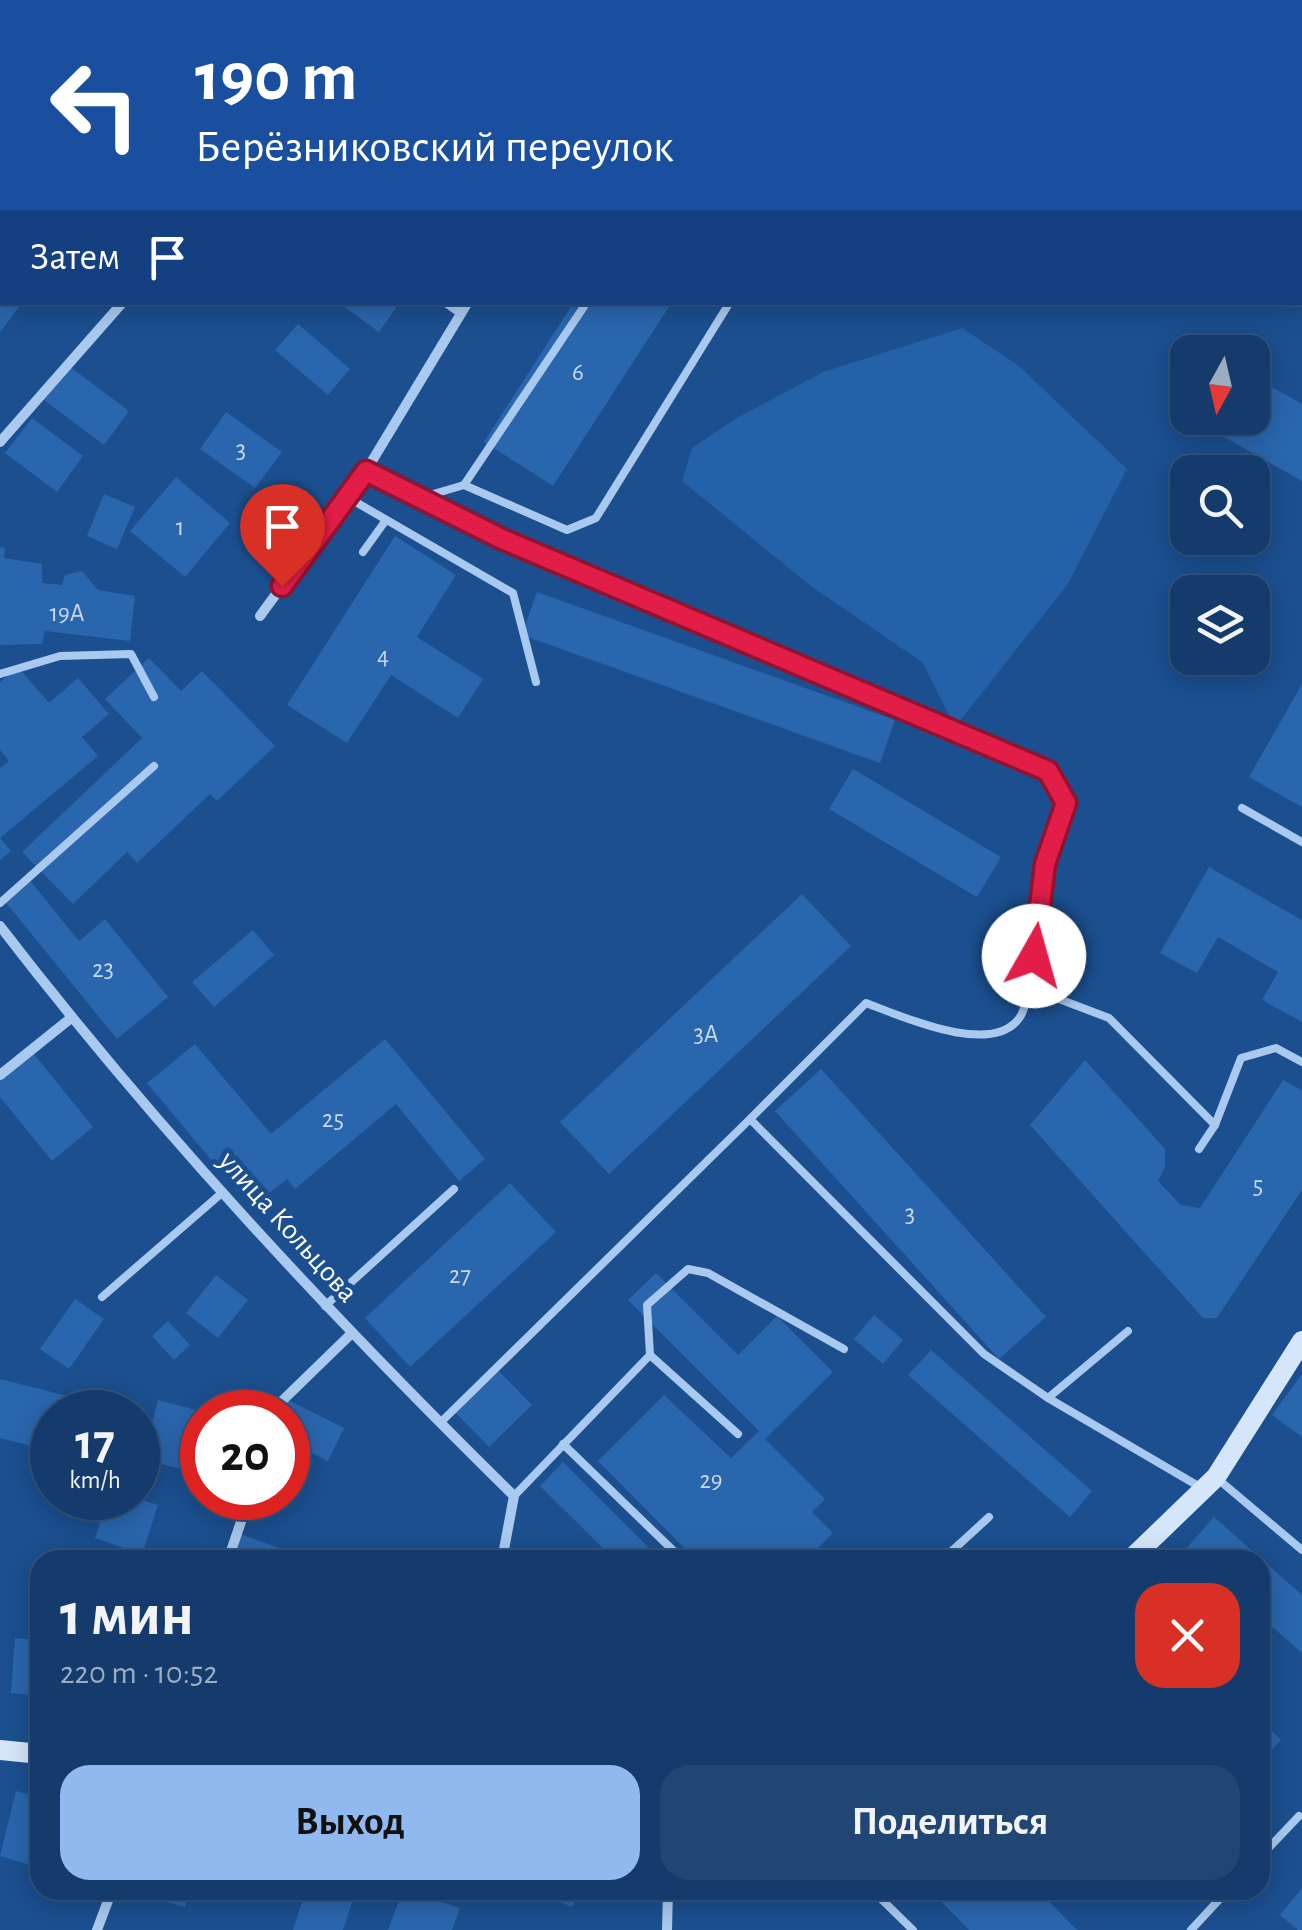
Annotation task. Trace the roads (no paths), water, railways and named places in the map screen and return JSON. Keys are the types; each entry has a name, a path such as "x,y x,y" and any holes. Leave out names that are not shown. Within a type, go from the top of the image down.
{"street":[{"path":"0,442 120,305"},
{"path":"260,616 366,471 464,307"},
{"name":"улица Кольцова","path":"0,926 71,1018 325,1306 514,1496"},
{"path":"0,1075 71,1018"},
{"path":"293,1390 352,1334"},
{"path":"1140,1550 1210,1483 1302,1341"},
{"path":"504,1550 514,1496"},
{"path":"231,1550 242,1520"},
{"path":"0,1750 30,1753"},
{"path":"96,1930 108,1900"},
{"path":"666,1930 668,1900"}],"lane":[{"path":"420,498 464,485 585,305"},
{"path":"464,485 567,530 596,518 728,305"},
{"path":"366,471 553,562 1048,771 1066,803 1045,864 1030,988 1019,1019 996,1034 943,1032 866,1004 440,1423"},
{"path":"347,497 513,593 536,682"},
{"path":"362,552 386,520"},
{"path":"0,674 60,656 131,654 154,698"},
{"path":"0,903 154,766"},
{"path":"1242,808 1302,842"},
{"path":"1030,988 1109,1018 1214,1124"},
{"path":"1199,1149 1214,1124 1241,1058 1276,1048 1302,1062"},
{"path":"750,1119 984,1354 1048,1398 1210,1483 1302,1550"},
{"path":"325,1306 454,1189"},
{"path":"102,1297 223,1192"},
{"path":"738,1434 650,1354 646,1305 688,1270 708,1273 844,1349"},
{"path":"1048,1398 1128,1331"},
{"path":"514,1496 650,1354"},
{"path":"563,1444 673,1550"},
{"path":"953,1550 989,1516"},
{"path":"1270,1846 1299,1816"},
{"path":"882,1900 912,1930"},
{"path":"1190,1930 1218,1900"}]}
